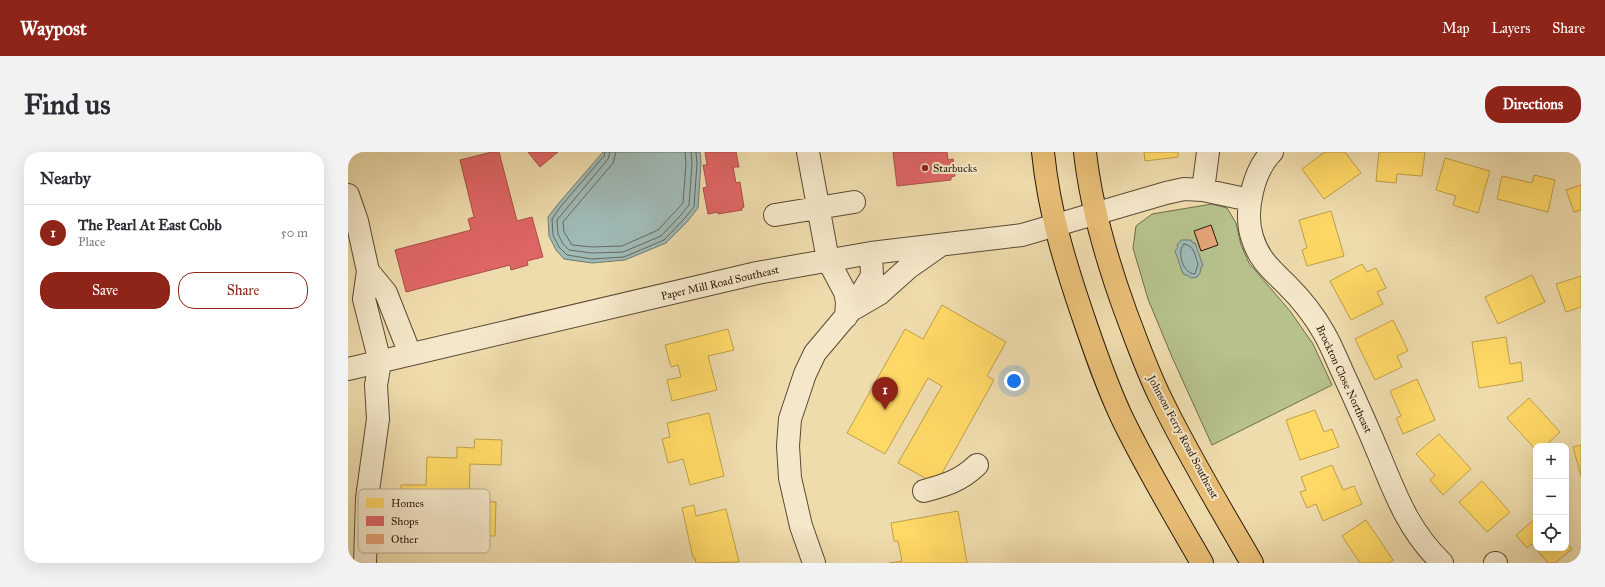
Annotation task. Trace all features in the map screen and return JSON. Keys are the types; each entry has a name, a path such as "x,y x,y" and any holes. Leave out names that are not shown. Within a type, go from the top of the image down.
{"main road":[{"path":"1043,152 1054,226 1100,367 1123,419 1149,471 1202,563"},
{"name":"Johnson Ferry Road Southeast","path":"1085,152 1096,214 1112,272 1139,350 1161,399 1187,449 1252,563"}],"street":[{"path":"808,152 828,260 845,292 849,313"},
{"path":"1203,190 1208,152"},
{"name":"Brockton Close Northeast","path":"1272,152 1267,156 1256,177 1250,200 1249,220 1251,235 1257,253 1267,267 1287,285 1305,305 1325,334 1364,417 1401,509 1414,531 1429,550 1442,563"},
{"path":"1096,214 1184,189 1203,190 1250,200"},
{"path":"348,195 357,221 368,271 364,298 380,362 376,385 378,419 369,489"},
{"path":"775,215 854,202"},
{"name":"Paper Mill Road Southeast","path":"348,369 757,274 871,253 1022,235 1096,214"},
{"path":"849,313 879,294 908,268 942,245"},
{"path":"814,563 801,526 790,478 788,446 790,419 805,374 815,353 849,313 872,276 871,253"},
{"path":"368,271 386,293 410,354"},
{"path":"924,491 947,485 966,475 977,465"},
{"path":"365,553 365,563"}],"green space":[{"path":"1212,204 1227,208 1236,223 1241,245 1249,263 1290,311 1313,344 1332,385 1212,445 1172,357 1148,299 1133,248 1136,226 1152,214"}],"water":[{"path":"603,152 700,152 701,162 698,208 687,222 666,243 625,260 592,263 564,259 556,250 549,236 548,217"},
{"path":"1181,240 1191,240 1195,243 1203,266 1201,267 1200,273 1197,277 1191,278 1183,274 1175,251"}],"building: Homes":[{"path":"1144,152 1178,152 1178,157 1145,161"},
{"path":"1325,152 1345,152 1361,173 1324,199 1302,169"},
{"path":"1379,152 1425,152 1422,176 1397,174 1396,183 1376,181"},
{"path":"1445,158 1490,171 1478,213 1453,205 1456,196 1436,190"},
{"path":"1534,175 1555,180 1548,212 1497,199 1502,176 1532,183"},
{"path":"1581,185 1581,210 1574,212 1566,190"},
{"path":"1331,211 1344,256 1307,266 1302,250 1307,248 1299,220"},
{"path":"1362,264 1367,272 1376,268 1386,288 1377,292 1383,304 1351,320 1330,281"},
{"path":"1532,275 1545,302 1498,324 1485,297"},
{"path":"1581,276 1581,307 1566,312 1556,284"},
{"path":"942,305 1006,342 987,376 994,380 936,484 898,463 942,386 928,378 885,454 847,433 905,329 923,339"},
{"path":"1393,320 1408,351 1397,356 1402,367 1375,380 1355,339"},
{"path":"728,329 734,350 708,356 717,390 672,401 667,380 681,377 678,365 671,367 665,345"},
{"path":"1506,337 1510,364 1521,362 1523,381 1479,388 1472,342"},
{"path":"1417,379 1435,420 1403,434 1396,418 1401,416 1390,391"},
{"path":"1529,398 1560,432 1548,443 1533,443 1533,447 1507,418"},
{"path":"1315,410 1324,432 1332,429 1339,447 1300,460 1286,420"},
{"path":"709,413 724,476 690,485 683,459 668,463 662,439 670,437 667,423"},
{"path":"1439,434 1471,469 1443,495 1430,480 1435,475 1416,454"},
{"path":"475,439 502,440 501,465 470,464 469,489 401,489 401,485 426,485 427,457 457,458 457,447 474,448"},
{"path":"1581,445 1581,476 1573,447"},
{"path":"1332,465 1343,490 1354,486 1362,504 1323,521 1316,504 1307,508 1300,492 1306,490 1301,477"},
{"path":"1482,481 1510,512 1487,532 1459,502"},
{"path":"490,502 496,502 495,536 490,536"},
{"path":"694,505 696,516 726,509 739,562 696,563 695,558 693,558 682,508"},
{"path":"958,511 967,563 889,563 902,561 898,541 894,541 891,523"},
{"path":"1366,520 1393,560 1389,563 1360,563 1342,536"},
{"path":"1533,521 1533,545 1532,544 1527,548 1516,535"},
{"path":"1569,546 1572,549 1555,563 1548,563 1538,551 1569,551"}],"building: Shops":[{"path":"492,152 499,152 517,221 532,217 543,257 527,261 528,265 511,270 510,265 406,292 395,250 471,230 468,219 474,217 460,160"},
{"path":"528,152 558,152 540,167"},
{"path":"705,152 736,152 739,167 733,167 736,183 740,182 744,207 742,210 708,214 703,188 707,187 703,165 707,165"},
{"name":"Starbucks","path":"893,152 947,152 948,160 953,159 955,176 951,177 951,180 897,186"}],"building: Other":[{"path":"1211,225 1218,245 1201,251 1194,231"}],"place":[{"name":"Starbucks","path":"925,168"},
{"name":"The Pearl At East Cobb","path":"885,410"}]}
